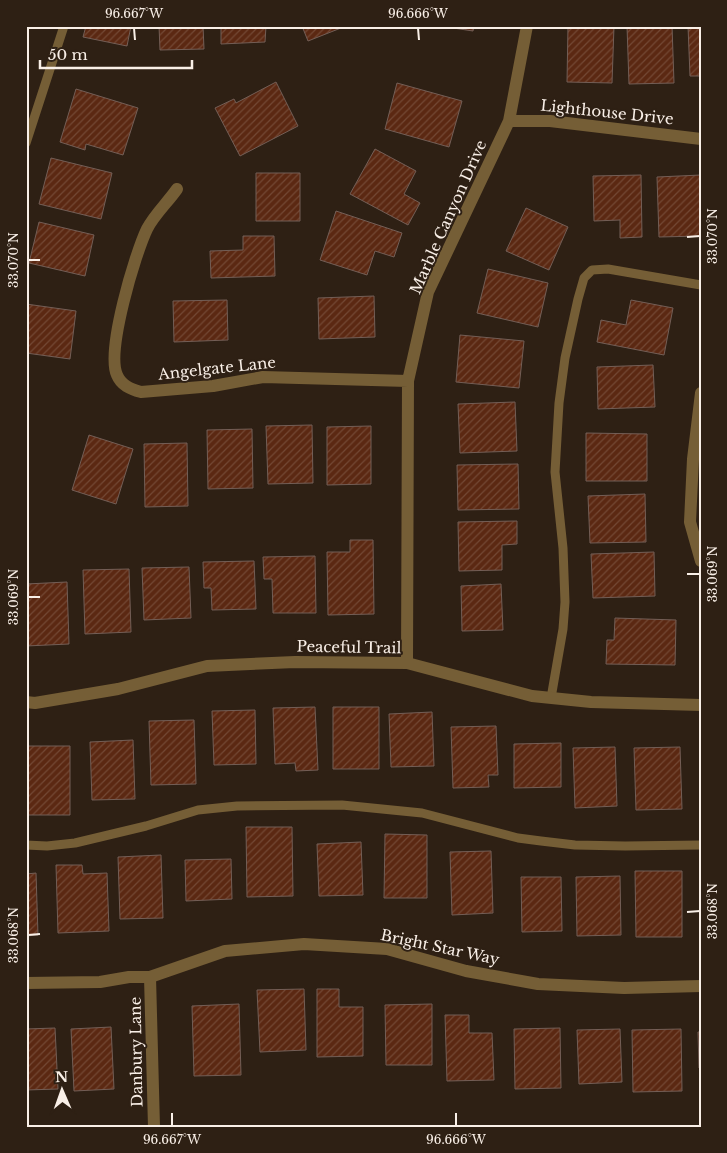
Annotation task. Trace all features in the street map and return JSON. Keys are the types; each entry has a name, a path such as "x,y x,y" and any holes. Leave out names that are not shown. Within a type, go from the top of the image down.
{"street":[{"name":"Marble Canyon Drive","path":"406,663 408,381 428,292 510,121 527,26"},
{"name":"Lighthouse Drive","path":"510,121 550,121 701,139"},
{"name":"Angelgate Lane","path":"177,189 148,228 130,278 118,329 114,366 117,376 123,384 131,390 141,392 186,390 263,377 408,381"},
{"path":"701,392 693,459 690,522 701,561"},
{"name":"Peaceful Trail","path":"26,702 35,703 118,689 207,666 295,662 406,663 532,696 591,702 701,705"},
{"name":"Bright Star Way","path":"26,983 100,982 129,977 150,977 225,951 304,944 387,949 466,971 538,984 624,988 701,986"},
{"name":"Danbury Lane","path":"150,977 154,1127"}],"lane":[{"path":"26,143 64,26"},
{"path":"552,698 563,628 565,602 563,548 555,472 559,403 565,358 584,278 592,270 608,269 701,284"},
{"path":"26,845 47,846 75,843 146,826 198,810 237,806 342,805 422,813 518,838 575,845 701,845"}],"building":[{"path":"86,26 131,26 127,46 83,37"},
{"path":"159,26 203,26 204,49 160,50"},
{"path":"221,26 266,26 265,42 221,44"},
{"path":"302,26 346,26 308,41"},
{"path":"440,26 474,26 473,31"},
{"path":"568,26 614,26 612,83 567,82"},
{"path":"627,26 672,26 674,83 629,84"},
{"path":"688,26 701,26 701,76 690,76"},
{"path":"276,82 298,126 240,156 215,108 234,99 236,103"},
{"path":"397,83 462,101 449,147 385,129"},
{"path":"76,89 138,108 123,155 86,144 85,150 60,142"},
{"path":"375,149 416,171 404,194 420,203 408,225 350,194"},
{"path":"51,158 112,173 101,219 39,204"},
{"path":"256,173 300,173 300,221 256,221"},
{"path":"641,175 642,237 620,238 620,220 594,221 593,176"},
{"path":"701,175 701,236 659,237 657,177"},
{"path":"526,208 568,227 549,270 506,251"},
{"path":"336,211 402,233 394,257 375,251 367,275 320,260"},
{"path":"39,222 94,235 85,276 29,263"},
{"path":"243,236 274,236 275,276 211,278 210,251 243,250"},
{"path":"488,269 548,283 538,327 477,313"},
{"path":"374,296 375,337 319,339 318,298"},
{"path":"227,300 228,340 174,342 173,301"},
{"path":"631,300 673,308 664,355 597,342 601,320 626,325"},
{"path":"26,304 76,311 70,359 26,353"},
{"path":"460,335 524,341 519,388 456,382"},
{"path":"653,365 655,407 598,409 597,367"},
{"path":"515,402 517,451 460,453 458,404"},
{"path":"312,425 313,483 268,484 266,426"},
{"path":"371,426 371,484 327,485 327,427"},
{"path":"252,429 253,488 208,489 207,430"},
{"path":"586,433 647,434 647,481 586,481"},
{"path":"89,435 133,449 116,504 72,490"},
{"path":"187,443 188,506 145,507 144,444"},
{"path":"518,464 519,509 458,510 457,465"},
{"path":"645,494 646,542 590,543 588,496"},
{"path":"517,521 517,544 502,545 502,570 459,571 458,522"},
{"path":"350,540 373,540 374,614 328,615 327,552 350,552"},
{"path":"654,552 655,596 593,598 591,554"},
{"path":"315,556 316,613 273,613 272,579 264,579 263,557"},
{"path":"254,561 256,609 212,610 211,588 204,588 203,562"},
{"path":"189,567 191,618 144,620 142,568"},
{"path":"129,569 131,632 85,634 83,570"},
{"path":"67,582 69,644 26,646 26,584"},
{"path":"501,584 503,630 462,631 461,586"},
{"path":"615,618 676,620 675,665 606,664 607,640 614,640"},
{"path":"315,707 318,770 296,771 295,763 275,764 273,708"},
{"path":"333,707 379,707 379,769 333,769"},
{"path":"255,710 256,764 214,765 212,711"},
{"path":"432,712 434,766 391,767 389,714"},
{"path":"194,720 196,784 151,785 149,721"},
{"path":"496,726 498,775 488,775 489,787 453,788 451,727"},
{"path":"133,740 135,799 92,800 90,742"},
{"path":"561,743 561,787 514,788 514,744"},
{"path":"26,746 70,746 70,815 26,815"},
{"path":"615,747 617,806 575,808 573,748"},
{"path":"680,747 682,809 636,810 634,748"},
{"path":"246,827 292,827 293,896 247,897"},
{"path":"385,834 427,835 427,898 384,898"},
{"path":"361,842 363,895 319,896 317,844"},
{"path":"491,851 493,913 452,915 450,852"},
{"path":"161,855 163,918 120,919 118,857"},
{"path":"231,859 232,899 186,901 185,860"},
{"path":"56,865 82,865 83,874 107,873 109,931 58,933"},
{"path":"635,871 682,871 682,937 636,937"},
{"path":"36,873 38,935 26,936 26,874"},
{"path":"620,876 621,935 577,936 576,877"},
{"path":"521,877 561,877 562,931 522,932"},
{"path":"304,989 306,1050 260,1052 257,990"},
{"path":"317,989 339,989 339,1007 363,1007 363,1056 317,1057"},
{"path":"239,1004 241,1075 194,1076 192,1006"},
{"path":"432,1004 432,1065 386,1065 385,1005"},
{"path":"445,1015 469,1015 469,1033 492,1033 494,1080 447,1081"},
{"path":"111,1027 114,1089 74,1091 71,1029"},
{"path":"55,1028 58,1089 26,1090 26,1029"},
{"path":"560,1028 561,1088 515,1089 514,1029"},
{"path":"620,1029 622,1082 579,1084 577,1030"},
{"path":"681,1029 682,1091 633,1092 632,1030"},
{"path":"698,1032 701,1032 701,1068 699,1068"}]}
